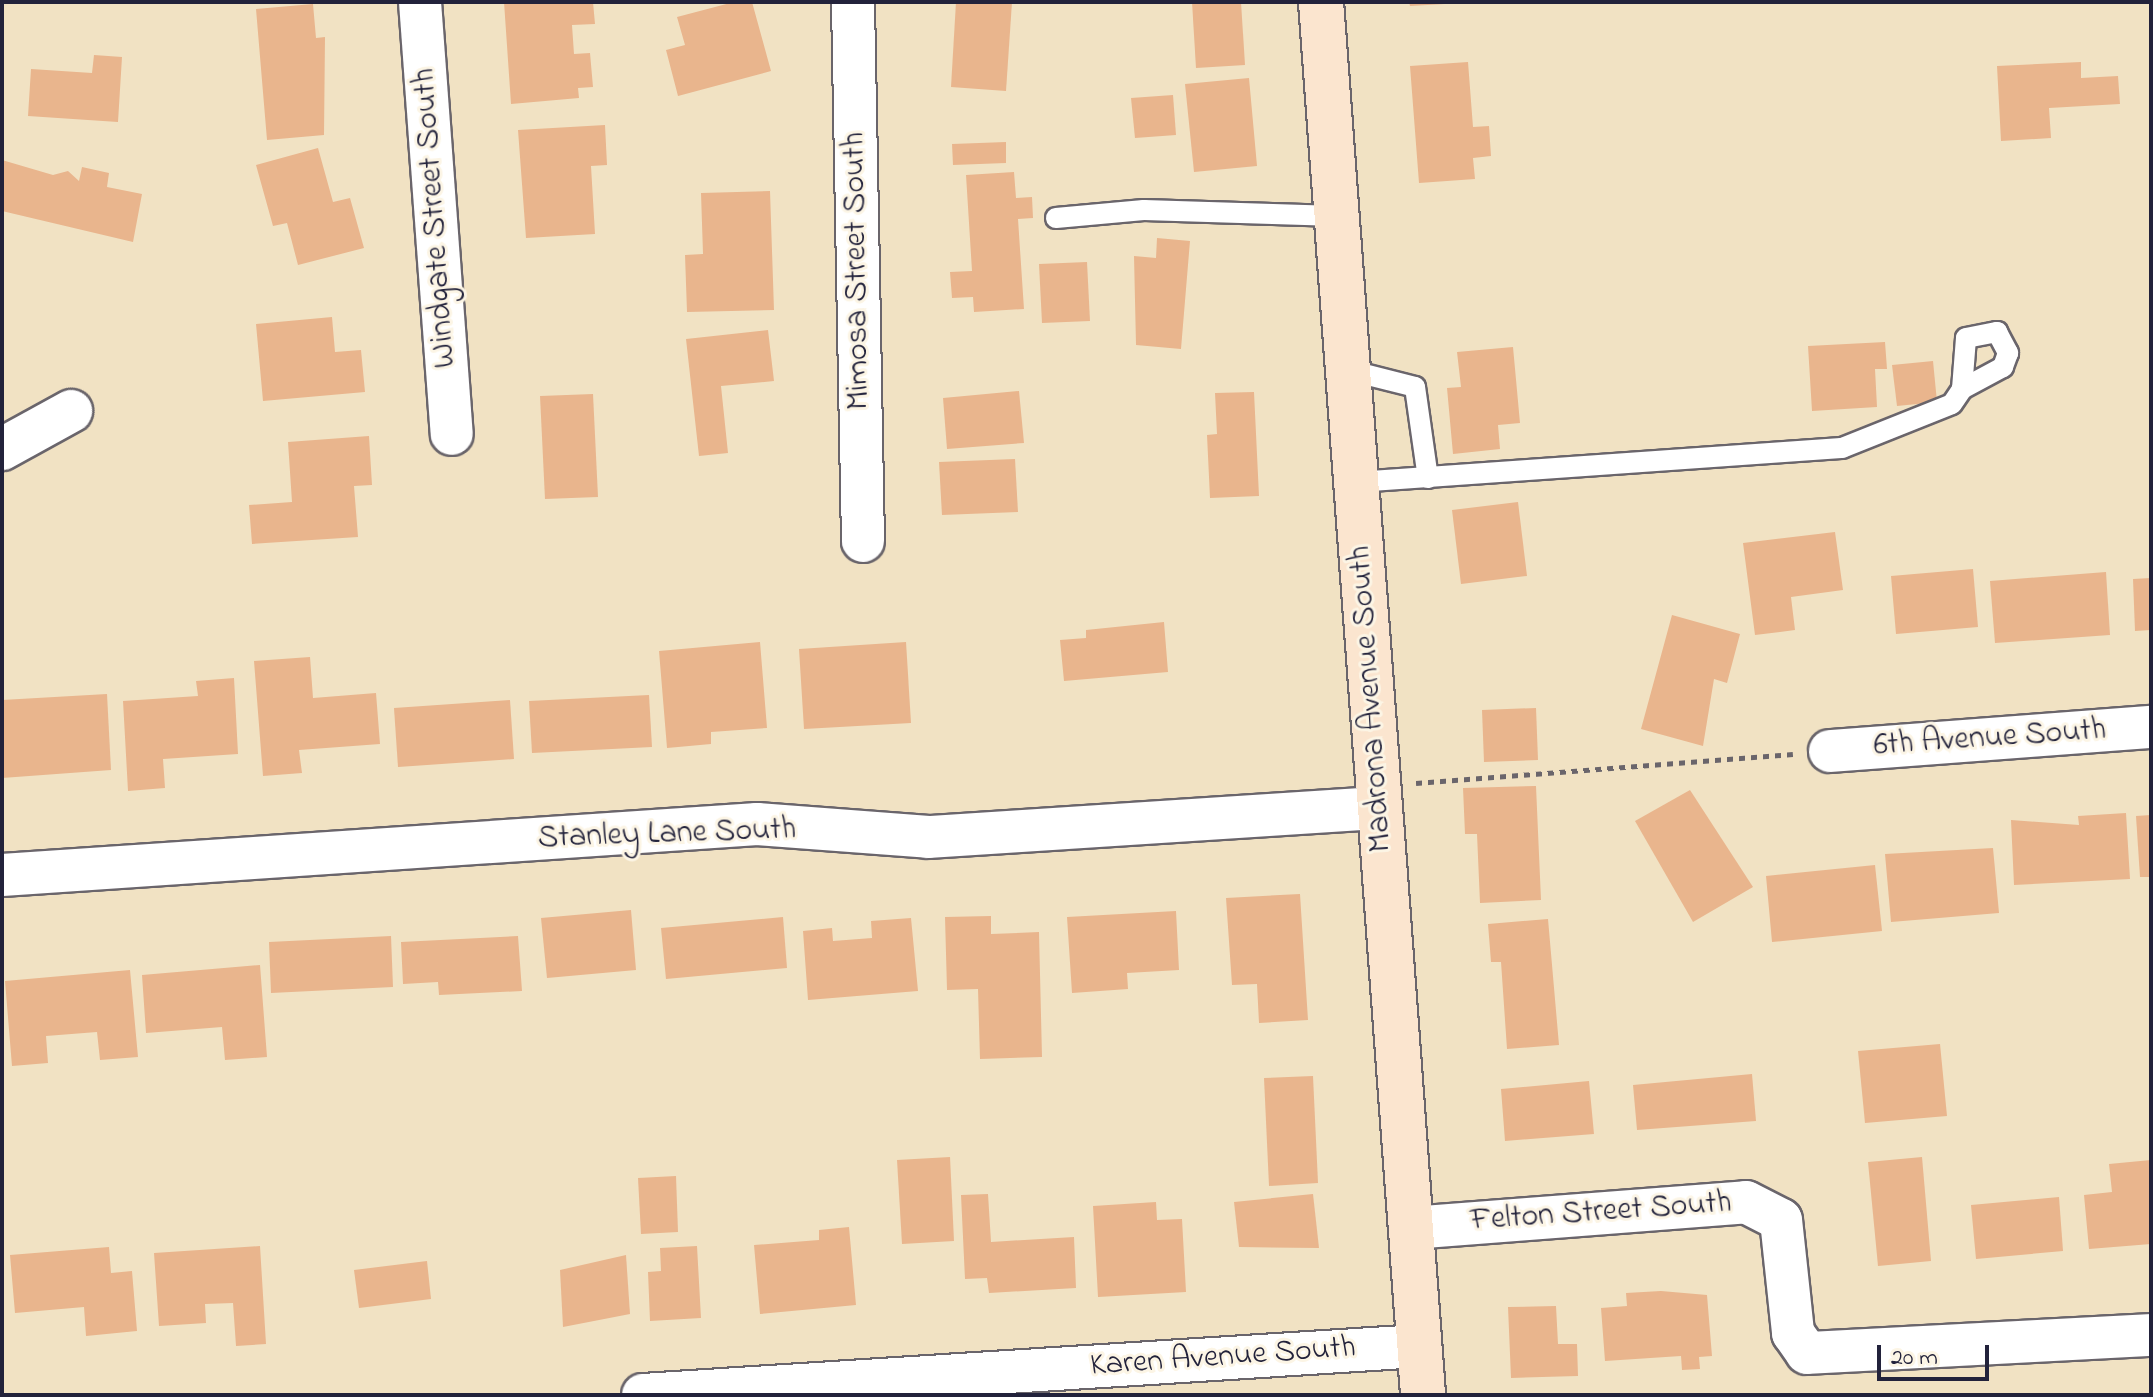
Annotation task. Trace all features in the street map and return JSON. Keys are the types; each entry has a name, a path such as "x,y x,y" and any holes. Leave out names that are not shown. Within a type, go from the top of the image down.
{"main road":[{"name":"Madrona Avenue South","path":"1321,2 1423,1395"}],"street":[{"name":"Windgate Street South","path":"420,2 452,434"},
{"name":"Mimosa Street South","path":"853,2 863,541"},
{"path":"2,449 71,411"},
{"name":"6th Avenue South","path":"1830,751 2151,727"},
{"name":"Stanley Lane South","path":"2,875 757,824 929,837 1378,797"},
{"name":"Felton Street South","path":"1411,1228 1746,1202 1781,1220 1793,1333 1807,1353 2151,1335"},
{"name":"Karen Avenue South","path":"643,1395 1419,1346"}],"lane":[{"path":"1056,218 1144,210 1337,216"},
{"path":"1348,370 1415,387 1428,478"},
{"path":"1356,482 1842,448 1928,418 1962,389"}],"path":[{"path":"1378,797 1830,751"}],"building":[{"path":"504,2 593,2 595,24 572,25 574,54 590,53 593,87 578,88 579,98 511,104"},
{"path":"734,2 752,2 771,71 678,96 666,50 685,45 677,17"},
{"path":"956,2 1012,2 1006,91 951,87"},
{"path":"1192,2 1241,2 1245,65 1196,68"},
{"path":"1409,2 1445,2 1445,4 1410,6"},
{"path":"313,4 316,38 325,37 324,135 267,140 256,9"},
{"path":"94,55 122,57 118,122 28,116 31,69 92,73"},
{"path":"1468,62 1473,127 1489,126 1491,156 1473,158 1475,179 1419,183 1410,66"},
{"path":"2081,62 2081,78 2118,76 2120,104 2049,108 2051,138 2001,141 1997,66"},
{"path":"1249,78 1257,166 1194,172 1185,84"},
{"path":"1173,95 1176,135 1135,138 1131,98"},
{"path":"605,125 607,165 591,166 595,234 526,238 518,130"},
{"path":"1006,142 1006,163 953,165 952,144"},
{"path":"318,148 333,202 350,198 364,248 298,265 287,223 273,226 256,165"},
{"path":"2,160 53,175 68,171 79,181 82,167 109,173 107,187 142,194 133,242 2,211"},
{"path":"1014,172 1016,198 1032,197 1033,218 1018,219 1024,309 974,312 973,297 952,298 950,272 972,271 966,175"},
{"path":"770,191 774,310 687,312 685,255 703,254 701,193"},
{"path":"1157,238 1190,241 1181,349 1136,345 1134,256 1156,258"},
{"path":"1087,262 1090,321 1042,323 1039,264"},
{"path":"332,317 335,352 361,350 365,392 263,401 256,324"},
{"path":"768,330 774,381 721,386 728,453 699,456 686,339"},
{"path":"1885,342 1887,369 1875,369 1877,407 1812,411 1808,346"},
{"path":"1513,347 1520,423 1498,425 1500,449 1453,454 1447,388 1461,387 1457,352"},
{"path":"1933,361 1937,402 1897,406 1892,365"},
{"path":"1019,391 1024,443 947,449 943,398"},
{"path":"1254,392 1259,496 1210,498 1207,435 1217,434 1215,393"},
{"path":"593,394 598,497 545,499 540,396"},
{"path":"369,436 372,485 354,486 358,537 252,544 249,505 292,502 288,442"},
{"path":"1015,459 1018,512 942,515 939,462"},
{"path":"1518,502 1527,576 1461,584 1452,510"},
{"path":"1835,532 1843,590 1791,597 1795,630 1755,635 1743,543"},
{"path":"1973,569 1978,627 1896,634 1891,576"},
{"path":"2106,572 2110,635 1995,643 1990,581"},
{"path":"2151,578 2151,630 2135,631 2133,579"},
{"path":"1672,615 1740,634 1727,683 1714,679 1703,746 1641,729"},
{"path":"1164,622 1168,672 1064,681 1060,640 1086,638 1086,630"},
{"path":"760,642 767,728 711,732 711,744 667,748 659,651"},
{"path":"906,642 911,723 804,729 799,649"},
{"path":"310,657 313,698 376,693 380,744 299,750 302,773 263,776 254,661"},
{"path":"234,678 238,754 163,759 165,788 128,791 123,701 198,696 196,681"},
{"path":"107,694 111,770 2,778 2,700"},
{"path":"649,695 652,747 532,753 529,701"},
{"path":"510,700 514,759 398,767 394,708"},
{"path":"1536,708 1538,760 1484,762 1482,710"},
{"path":"1536,786 1541,900 1480,903 1477,834 1465,834 1463,788"},
{"path":"1690,790 1753,887 1693,922 1635,821"},
{"path":"2126,813 2130,879 2014,885 2011,820 2079,825 2078,816"},
{"path":"2151,815 2151,877 2140,877 2136,816"},
{"path":"1993,848 1999,913 1891,922 1885,854"},
{"path":"1875,865 1882,931 1772,942 1766,876"},
{"path":"1300,894 1308,1020 1259,1023 1257,984 1232,985 1226,898"},
{"path":"631,910 636,970 547,978 541,918"},
{"path":"1176,911 1179,970 1127,973 1128,989 1072,993 1067,917"},
{"path":"991,916 991,934 1039,932 1042,1057 980,1059 978,989 947,990 945,917"},
{"path":"783,917 787,968 666,979 661,928"},
{"path":"911,918 918,991 808,1000 803,931 832,928 833,941 872,938 871,921"},
{"path":"1548,919 1559,1045 1507,1049 1501,962 1491,962 1488,924"},
{"path":"391,936 393,987 271,993 269,942"},
{"path":"518,936 522,991 439,995 438,982 403,984 401,942"},
{"path":"260,965 267,1057 225,1060 222,1027 146,1033 142,975"},
{"path":"130,970 138,1057 100,1060 97,1032 46,1036 48,1063 12,1066 5,981"},
{"path":"1940,1044 1947,1116 1865,1123 1858,1051"},
{"path":"1752,1074 1756,1121 1637,1130 1633,1085"},
{"path":"1313,1076 1318,1183 1269,1186 1264,1078"},
{"path":"1589,1081 1594,1134 1505,1141 1501,1089"},
{"path":"950,1157 954,1241 902,1244 897,1160"},
{"path":"1922,1157 1931,1261 1878,1266 1868,1162"},
{"path":"2151,1160 2151,1244 2089,1249 2084,1195 2112,1192 2109,1164"},
{"path":"676,1176 678,1232 641,1234 638,1178"},
{"path":"988,1194 991,1242 1074,1237 1076,1288 989,1293 987,1278 965,1279 961,1195"},
{"path":"1313,1194 1319,1248 1239,1247 1234,1202"},
{"path":"2059,1197 2063,1251 1976,1259 1971,1205"},
{"path":"1156,1202 1157,1220 1182,1219 1186,1292 1098,1297 1093,1206"},
{"path":"849,1227 856,1305 760,1314 754,1245 819,1240 819,1230"},
{"path":"260,1246 266,1344 236,1346 233,1303 205,1304 206,1323 159,1326 154,1253"},
{"path":"697,1246 701,1318 650,1321 648,1272 661,1271 660,1248"},
{"path":"109,1247 111,1273 132,1271 137,1331 86,1336 84,1307 15,1313 10,1255"},
{"path":"626,1255 630,1314 563,1327 560,1270"},
{"path":"427,1261 431,1299 359,1308 354,1270"},
{"path":"1661,1291 1707,1295 1712,1356 1699,1357 1700,1369 1682,1370 1681,1356 1605,1361 1601,1308 1627,1306 1626,1293"},
{"path":"1556,1306 1558,1344 1577,1344 1578,1376 1511,1378 1508,1307"}]}
